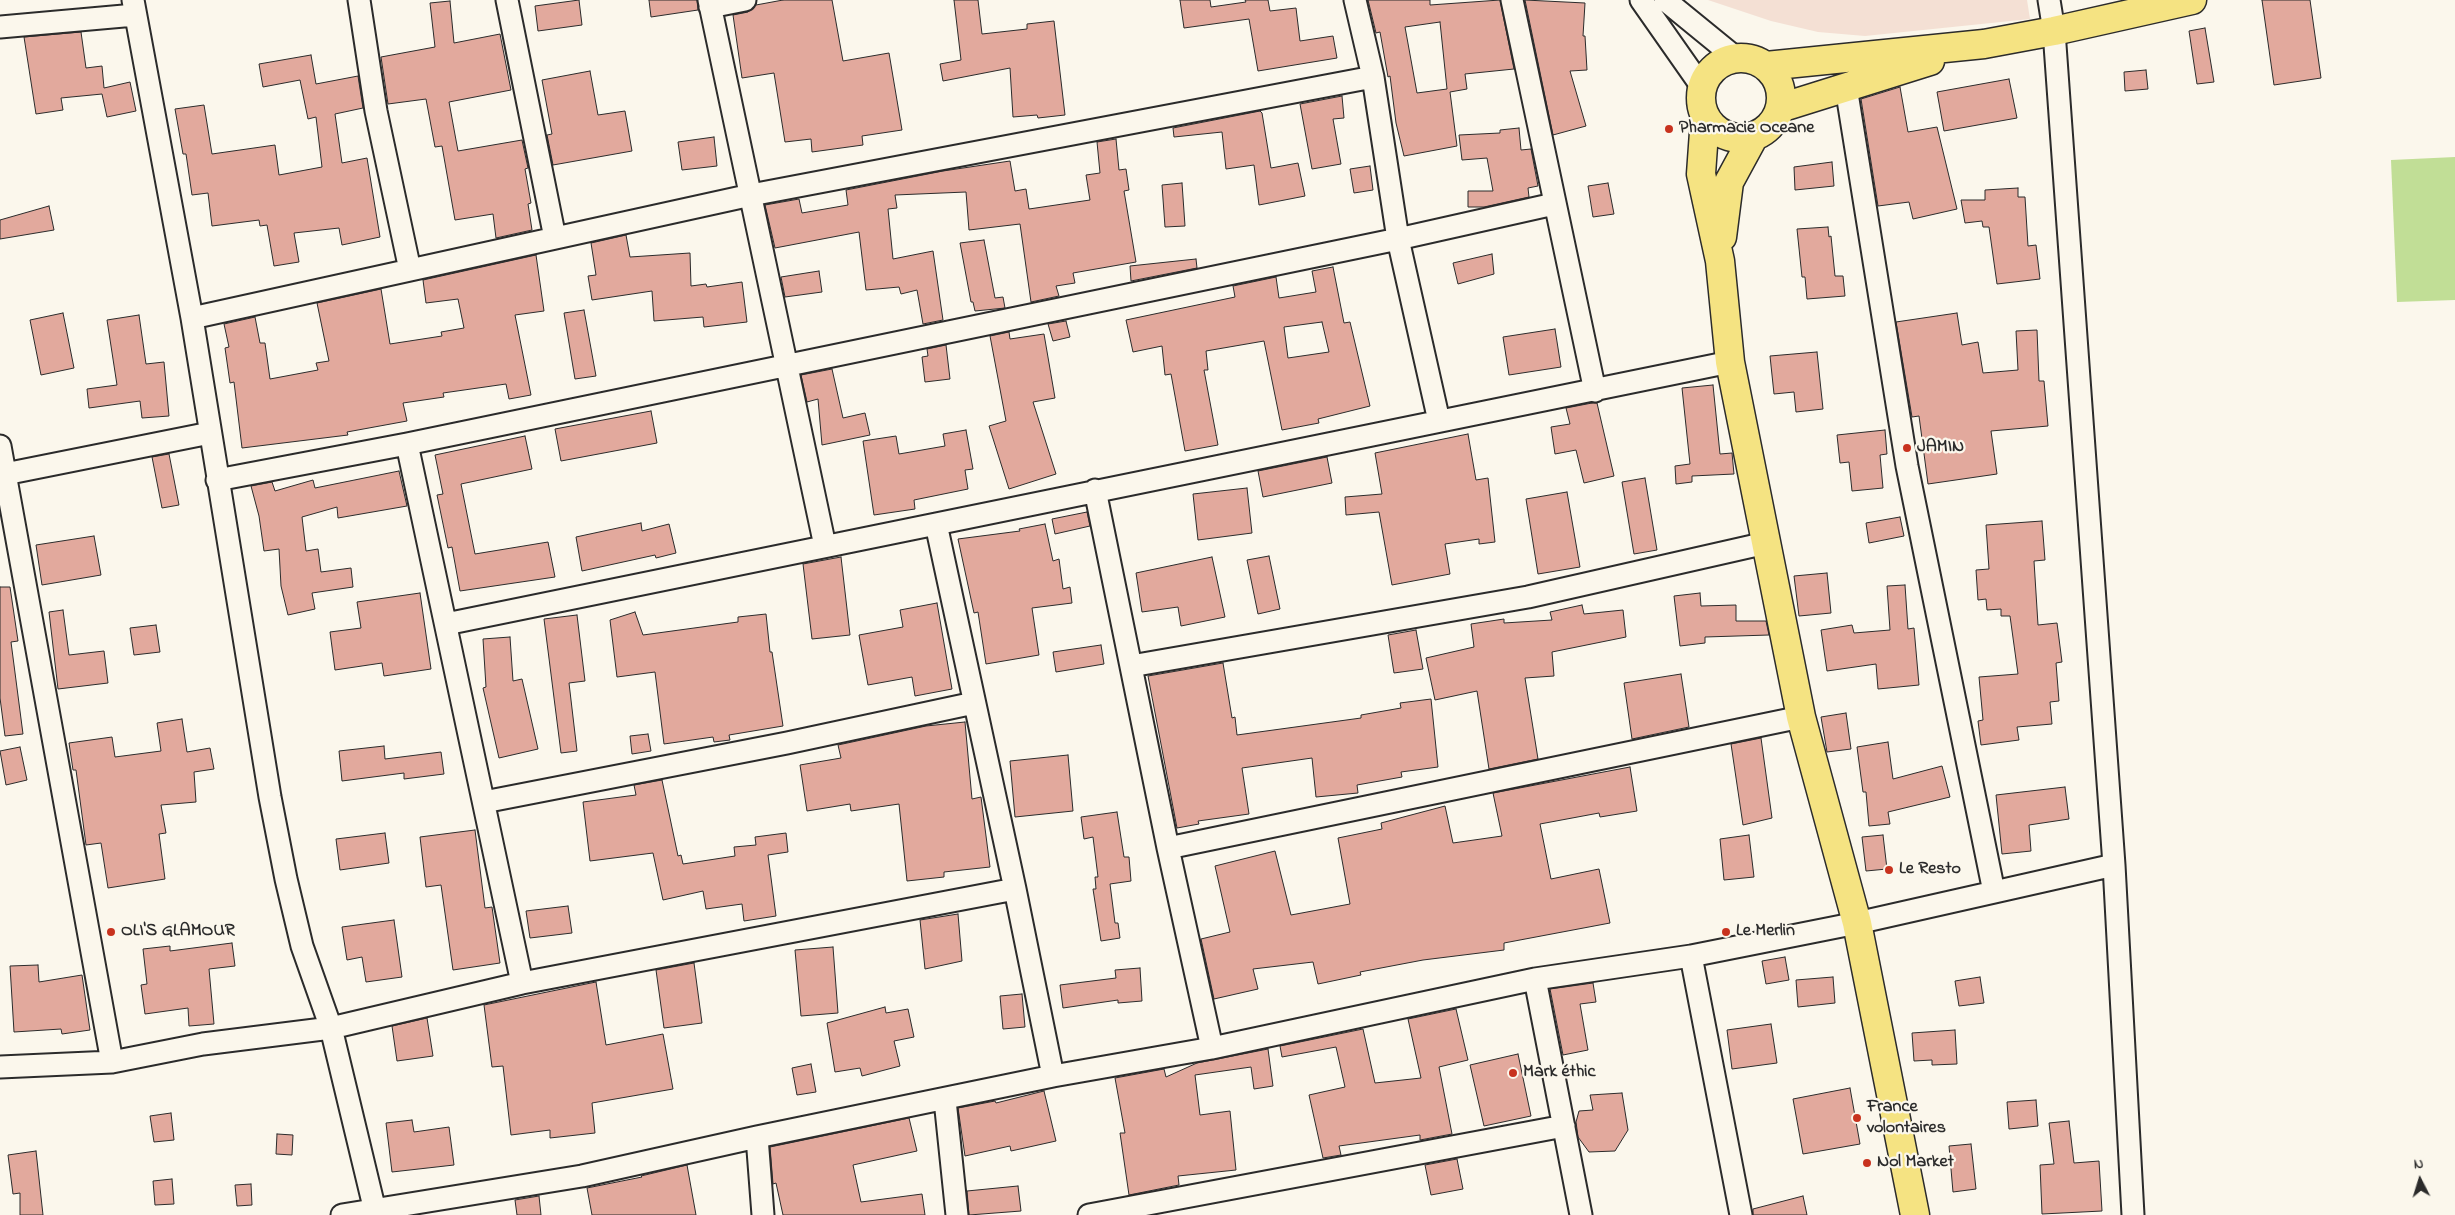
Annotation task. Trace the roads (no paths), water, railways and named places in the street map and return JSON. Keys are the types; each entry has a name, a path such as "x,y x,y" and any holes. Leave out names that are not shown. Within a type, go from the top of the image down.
{"main road":[{"path":"1766,66 1984,44 2054,32 2192,0"},
{"path":"1780,108 1984,44"},
{"path":"1720,261 1728,182 1754,136 1770,125 1780,108 1781,92 1776,78 1766,66 1752,59 1736,58 1720,63 1709,73 1702,87 1700,103 1705,118 1702,174 1720,261 1730,362 1801,717 1857,923 1915,1215"},
{"path":"1705,118 1718,132 1735,138 1754,136"}],"street":[{"path":"359,0 376,111 410,270"},
{"path":"507,0 555,238"},
{"path":"746,0 709,4 752,196 825,546"},
{"path":"1355,0 1373,77 1398,239 1439,421"},
{"path":"1512,0 1594,391"},
{"path":"1641,0 1702,87"},
{"path":"1665,0 1736,58"},
{"path":"2049,0 2054,32 2114,865 2133,1215"},
{"path":"0,27 134,8 192,318 286,879 302,946 330,1028 376,1213"},
{"path":"192,318 752,196 1373,77"},
{"path":"1846,87 1907,466 1994,892"},
{"path":"218,480 407,444 786,366 1398,239 1554,204"},
{"path":"446,624 1730,362"},
{"path":"5,474 210,433"},
{"path":"407,444 522,983"},
{"path":"0,446 112,1062"},
{"path":"1096,490 1168,848 1212,1048"},
{"path":"936,524 1015,889 1053,1076"},
{"path":"1131,666 1528,597 1766,542"},
{"path":"484,802 787,743 974,702"},
{"path":"1168,848 1801,717"},
{"path":"342,1215 376,1213 582,1176 757,1137 946,1100 1053,1076 1212,1048 1535,978 1691,956 1857,923 2114,865"},
{"path":"0,1067 112,1062 203,1044 330,1028 522,983 1015,889"},
{"path":"1691,956 1741,1215"},
{"path":"1535,978 1581,1215"},
{"path":"946,1100 957,1215"},
{"path":"1089,1215 1564,1126"},
{"path":"757,1137 762,1215"}],"place":[{"name":"Pharmacie Oceane","path":"1669,129"},
{"name":"JAMIN","path":"1907,448"},
{"name":"Le Resto","path":"1889,870"},
{"name":"OLI'S GLAMOUR","path":"111,932"},
{"name":"Le Merlin","path":"1726,932"},
{"name":"Mark éthic","path":"1513,1073"},
{"name":"France volontaires","path":"1857,1118"},
{"name":"Nol Market","path":"1867,1163"}]}
